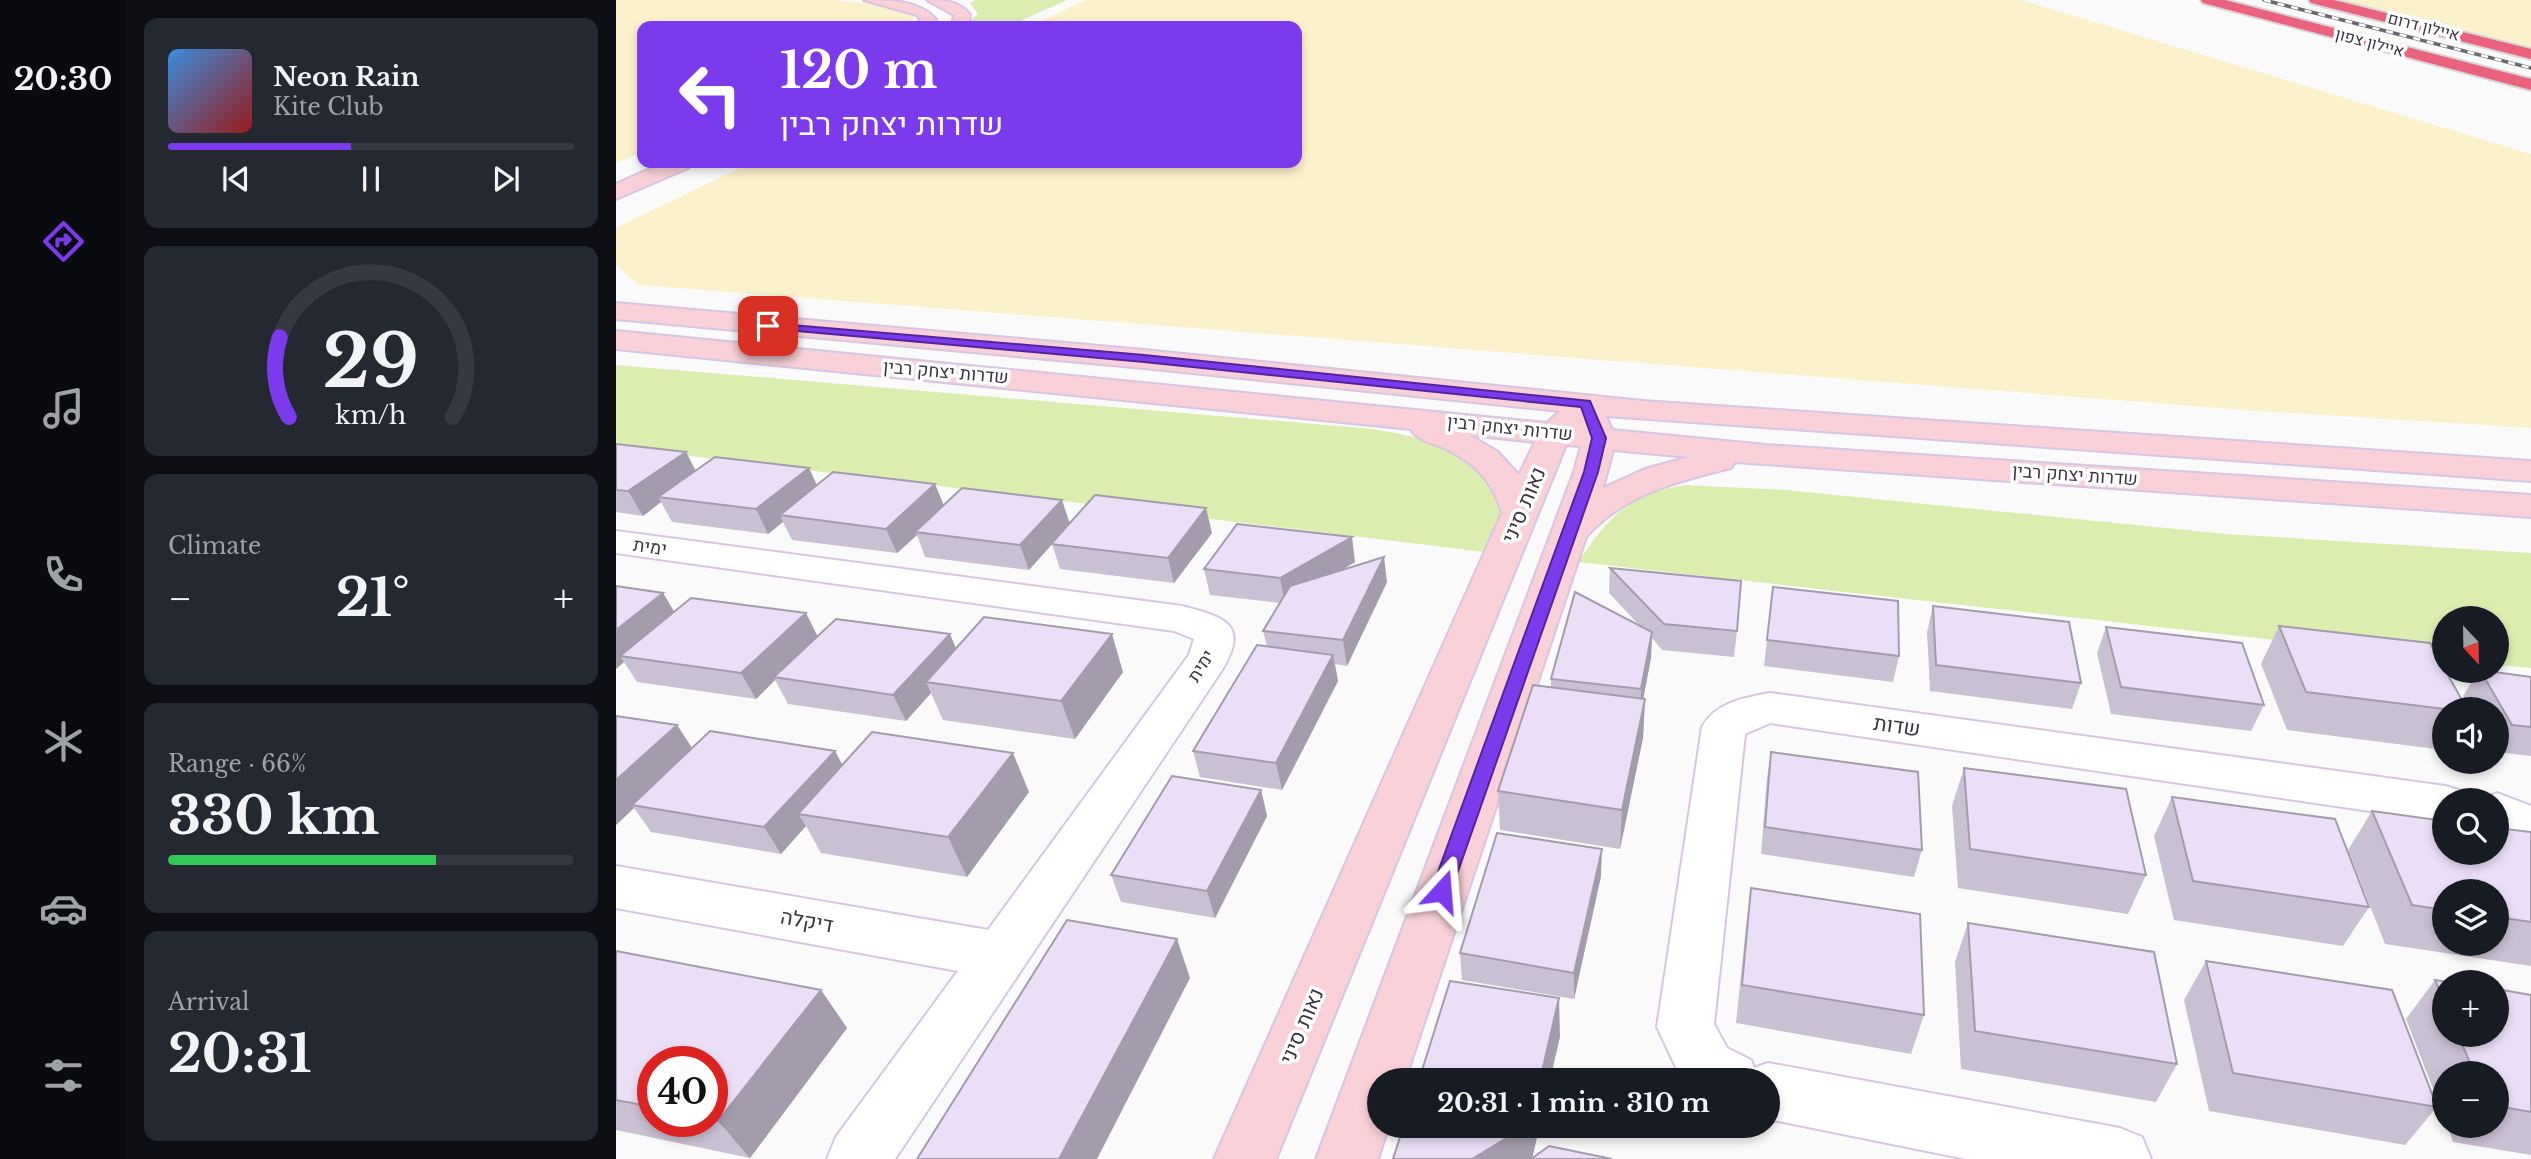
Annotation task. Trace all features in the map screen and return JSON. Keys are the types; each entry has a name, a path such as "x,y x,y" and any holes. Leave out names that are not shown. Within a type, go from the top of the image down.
{"highway":[{"name":"איילון צפון","path":"2208,0 2531,85"},
{"name":"איילון דרום","path":"2316,0 2531,54"}],"main road":[{"path":"871,0 922,12 927,21"},
{"path":"934,0 960,12 961,21"},
{"path":"616,170 637,161"},
{"path":"616,192 669,168"},
{"name":"שדרות יצחק רבין","path":"616,312 1144,359 1586,404 2348,461 2531,471"},
{"name":"שדרות יצחק רבין","path":"616,341 1766,455 2531,506"},
{"path":"1347,1159 1591,472 1599,438 1586,404"},
{"name":"נאות סיני","path":"1245,1159 1556,433 1586,404"},
{"path":"1371,414 1443,435 1470,448 1488,460 1510,484 1520,513"},
{"path":"1568,535 1583,516 1645,481 1692,466 1766,455"}],"street":[{"name":"ימית","path":"616,542 1182,619 1214,632 1215,644 1207,660 998,955 858,1159"},
{"name":"שדות","path":"1708,1068 1685,1027 1724,727 1746,713 1770,708 2432,802"},
{"path":"2509,817 2531,827"},
{"name":"דיקלה","path":"616,887 998,955"},
{"path":"1780,1093 2120,1159"}],"green space":[{"path":"976,0 1067,0 1020,21 970,21 978,14 970,3"},
{"path":"616,365 1372,429 1427,440 1467,456 1481,467 1504,505 1498,531 1485,552 616,447"},
{"path":"1686,485 1786,490 2226,534 2531,553 2531,668 2510,666 2510,606 2432,606 2432,658 1578,562 1600,532 1622,510 1649,494"}],"sand":[{"path":"616,0 831,0 874,4 914,14 912,21 637,21 637,154 616,163"},
{"path":"1086,0 2021,0 2531,154 2531,428 2245,410 639,285 616,265 616,228 740,168 1302,168 1302,21 1042,21"},
{"path":"2341,0 2531,0 2531,47"}],"building":[{"path":"616,444 686,452 628,491 616,490"},
{"path":"715,457 809,468 756,509 658,497"},
{"path":"833,472 935,484 886,529 780,515"},
{"path":"962,488 1062,500 1020,545 915,532"},
{"path":"1095,495 1206,508 1168,558 1051,544"},
{"path":"1237,524 1352,537 1280,578 1204,569"},
{"path":"1384,557 1343,640 1263,631 1290,586"},
{"path":"1610,568 1741,581 1737,631 1664,624"},
{"path":"616,586 663,593 616,630"},
{"path":"1773,587 1898,601 1899,656 1767,640"},
{"path":"1575,592 1652,632 1641,689 1551,679"},
{"path":"691,598 806,613 741,673 620,656"},
{"path":"1933,606 2069,622 2081,683 1936,665"},
{"path":"984,617 1112,634 1061,701 926,682"},
{"path":"836,619 950,634 893,695 774,677"},
{"path":"2279,626 2430,643 2432,683 2452,683 2460,697 2432,697 2432,707 2306,692"},
{"path":"2106,627 2242,643 2264,705 2121,687"},
{"path":"1257,645 1333,655 1276,763 1193,751"},
{"path":"2510,674 2531,677 2531,727 2512,725 2509,720 2509,697 2496,697 2488,683 2509,683"},
{"path":"1533,685 1645,699 1622,810 1498,791"},
{"path":"616,716 677,725 616,780"},
{"path":"710,731 835,751 764,827 632,805"},
{"path":"872,732 1013,753 948,837 798,814"},
{"path":"1771,752 1918,772 1922,850 1765,827"},
{"path":"1964,768 2126,789 2146,875 1970,849"},
{"path":"1172,776 1261,790 1207,891 1111,875"},
{"path":"2172,797 2335,819 2369,907 2193,881"},
{"path":"2372,811 2432,819 2432,865 2509,865 2509,829 2531,832 2531,922 2509,919 2509,879 2432,879 2432,908 2412,905"},
{"path":"1497,833 1602,849 1574,973 1460,953"},
{"path":"1751,888 1920,914 1924,1015 1742,985"},
{"path":"1067,920 1177,939 1059,1159 917,1159"},
{"path":"1968,923 2154,952 2177,1064 1975,1031"},
{"path":"616,951 821,990 728,1108 728,1046 637,1046 637,1104 616,1100"},
{"path":"2206,961 2392,990 2432,1094 2432,1106 2233,1073"},
{"path":"1450,981 1559,998 1543,1068 1423,1068"},
{"path":"2509,991 2531,995 2531,1112 2509,1108 2509,1061 2469,1061 2463,1047 2509,1047"},
{"path":"1400,1138 1507,1138 1472,1159 1393,1159"},
{"path":"1549,1146 1612,1159 1531,1159"}],"railway":[{"path":"2264,0 2531,68"}],"route":[{"path":"768,326 1144,359 1586,404 1599,438 1591,472 1442,891"}]}
